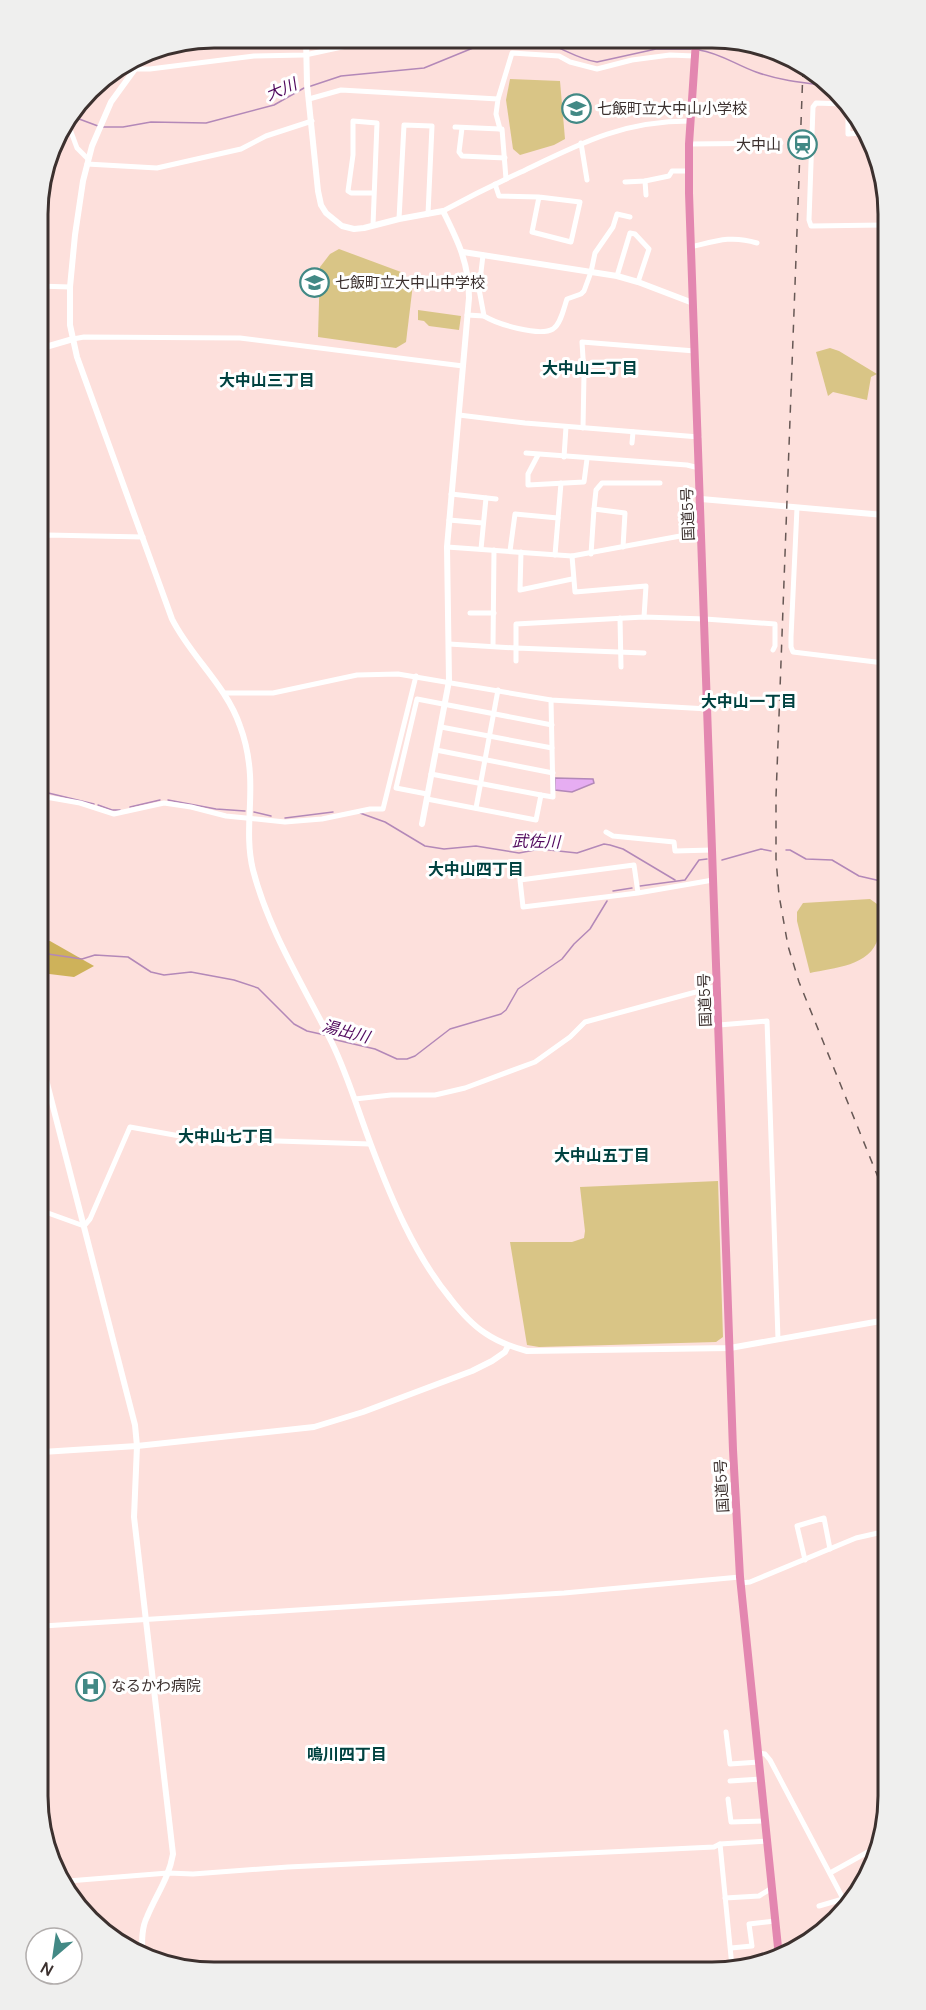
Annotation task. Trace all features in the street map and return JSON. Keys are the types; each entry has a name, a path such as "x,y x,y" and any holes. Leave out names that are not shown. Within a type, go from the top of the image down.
{"highway":[{"name":"国道5号","path":"695,49 689,144 691,246 730,1348 741,1580 778,1948"}],"street":[{"path":"305,48 318,191 323,209 331,219 342,226 354,229 443,211 597,136 645,124 690,121"},
{"path":"335,48 305,54 254,56 133,69 111,102 97,131 87,161 69,287 70,325 87,385 178,631 224,693 239,723 247,750 250,776 249,852 268,914 288,959 332,1043 355,1099 370,1144 420,1255 434,1277 485,1334 508,1346 526,1351 730,1348 878,1321"},
{"path":"506,179 502,129 500,129 496,114 500,88 512,53 559,56 570,62 597,69 632,60 695,49"},
{"path":"309,97 341,90 498,99"},
{"path":"835,104 816,103 813,107 809,220 811,226 878,225"},
{"path":"848,119 848,134 857,134"},
{"path":"71,131 78,148 87,161 157,168 241,148 266,136 312,121"},
{"path":"373,225 377,123 353,121 348,191 374,193"},
{"path":"399,219 404,125 432,126 428,214"},
{"path":"454,127 500,129"},
{"path":"462,128 459,152 462,156 504,158"},
{"path":"581,143 587,180"},
{"path":"689,144 781,143"},
{"path":"625,182 669,176 672,171 689,171"},
{"path":"645,181 646,195"},
{"path":"495,184 499,196 539,197 580,202 571,242 532,232 539,197"},
{"path":"422,824 449,681 447,547 469,287 463,252 443,211"},
{"path":"467,315 484,316 491,321 521,329 553,329 557,326 567,299 581,294 591,272 595,253 614,227 617,214 630,217"},
{"path":"617,276 630,233 635,234 649,249 638,282"},
{"path":"691,246 707,241 741,238 757,243"},
{"path":"463,252 617,276 693,303"},
{"path":"483,255 479,289 484,316"},
{"path":"48,286 69,287"},
{"path":"48,347 84,338 240,338 463,366"},
{"path":"583,428 582,342 695,351"},
{"path":"459,415 566,427 699,436"},
{"path":"564,456 566,427"},
{"path":"632,443 633,432"},
{"path":"526,453 687,465 699,468"},
{"path":"538,455 528,474 528,484 584,482 587,459"},
{"path":"555,555 561,483"},
{"path":"591,554 596,490 602,483 660,483"},
{"path":"451,494 496,499"},
{"path":"481,549 486,498"},
{"path":"701,499 878,515"},
{"path":"797,508 791,637 793,652 878,662"},
{"path":"594,509 625,513 622,548"},
{"path":"510,551 515,514 558,518"},
{"path":"449,520 483,523"},
{"path":"447,547 572,556 702,532"},
{"path":"48,535 143,537"},
{"path":"493,646 494,550"},
{"path":"521,552 520,590 572,579"},
{"path":"572,556 572,579 575,592 646,586 644,617"},
{"path":"470,613 494,613"},
{"path":"516,661 516,624 620,618 705,619 775,624 773,650"},
{"path":"620,618 621,667"},
{"path":"449,644 644,653"},
{"path":"224,693 290,690 369,674 416,675 551,700 708,709"},
{"path":"48,797 80,802 114,814 164,803 285,822 321,819 360,810 383,809 416,675"},
{"path":"476,808 498,690"},
{"path":"541,795 536,820 396,788 417,699 552,725"},
{"path":"431,774 553,797 551,700"},
{"path":"441,727 552,748"},
{"path":"436,750 553,772"},
{"path":"606,832 613,836 674,842 675,851 712,850"},
{"path":"638,893 634,864 520,880 523,907 638,893 713,880"},
{"path":"355,1099 391,1095 435,1095 465,1088 535,1062 570,1037 585,1022 718,986"},
{"path":"719,1025 767,1021 778,1339"},
{"path":"48,1087 131,1408 137,1446 134,1517 173,1854 168,1874 147,1916 142,1945"},
{"path":"84,1226 90,1219 130,1127 224,1144 247,1140 370,1144"},
{"path":"48,1213 84,1226"},
{"path":"48,1452 137,1446 314,1427 363,1412 472,1371 505,1352 508,1346"},
{"path":"805,1560 797,1526 824,1518 830,1549"},
{"path":"48,1626 741,1580 750,1582 856,1538 878,1533"},
{"path":"726,1732 730,1764 765,1754 770,1760 842,1898"},
{"path":"730,1781 761,1779"},
{"path":"728,1799 731,1822 765,1821"},
{"path":"71,1881 288,1867 714,1847 720,1844 768,1841"},
{"path":"720,1844 731,1961"},
{"path":"830,1873 868,1852"},
{"path":"725,1898 759,1896 772,1888"},
{"path":"819,1906 841,1900"},
{"path":"730,1948 752,1946 749,1924 775,1921"}],"shaded area":[{"path":"510,79 560,81 565,139 554,145 520,155 513,149 506,100"},
{"path":"339,249 401,272 413,284 406,342 396,348 318,337 320,267 330,254"},
{"path":"418,310 461,316 459,330 429,326 424,321 418,320"},
{"path":"830,348 877,374 871,377 867,400 833,392 828,396 816,352"},
{"path":"555,778 593,779 594,783 572,792 555,790"},
{"path":"870,899 877,904 878,914 878,938 874,947 868,955 850,964 810,973 797,921 797,912 803,903"},
{"path":"48,941 94,966 74,977 48,974"},
{"path":"718,1181 723,1337 716,1342 539,1347 527,1345 510,1242 572,1242 584,1238 580,1187"}],"waterway":[{"name":"大川","path":"308,87 341,76 424,68 473,48"},
{"name":"大川","path":"558,48 597,62 656,49 691,49"},
{"name":"大川","path":"699,50 765,75 815,84"},
{"name":"大川","path":"103,127 123,127 151,122 206,123 274,105 304,88"},
{"name":"大川","path":"78,119 98,126"},
{"name":"武佐川","path":"48,793 94,804"},
{"name":"武佐川","path":"130,807 160,800"},
{"name":"武佐川","path":"168,800 216,809 245,811"},
{"name":"武佐川","path":"98,805 120,810"},
{"name":"武佐川","path":"254,812 271,816"},
{"name":"武佐川","path":"285,818 333,812"},
{"name":"武佐川","path":"360,813 385,822 425,846 444,849 476,846 519,853 540,849 577,853 604,844 610,845 623,849 675,880"},
{"name":"湯出川","path":"722,860 761,849 771,851"},
{"name":"湯出川","path":"786,850 806,859 832,860 859,876 878,880"},
{"name":"湯出川","path":"640,886 685,880 699,860 707,859"},
{"name":"湯出川","path":"613,891 632,888"},
{"name":"湯出川","path":"332,1039 375,1049 397,1059 407,1059 415,1056 450,1029 501,1014 506,1010 518,989 562,959 590,929 607,901"},
{"name":"湯出川","path":"48,954 82,959 95,955 128,957 151,972 164,975 191,972 234,980 258,988 294,1024 307,1031 325,1035"}],"railway":[{"path":"803,75 776,797 776,859 779,895 788,946 799,982 878,1177"}],"place":[{"name":"七飯町立大中山小学校","path":"576,109"},
{"name":"大中山","path":"802,145"},
{"name":"七飯町立大中山中学校","path":"314,283"},
{"name":"なるかわ病院","path":"90,1686"}],"district":[{"name":"大中山二丁目","path":"590,368"},
{"name":"大中山三丁目","path":"267,380"},
{"name":"大中山一丁目","path":"749,701"},
{"name":"大中山四丁目","path":"476,869"},
{"name":"大中山七丁目","path":"226,1136"},
{"name":"大中山五丁目","path":"602,1155"},
{"name":"鳴川四丁目","path":"347,1754"}]}
